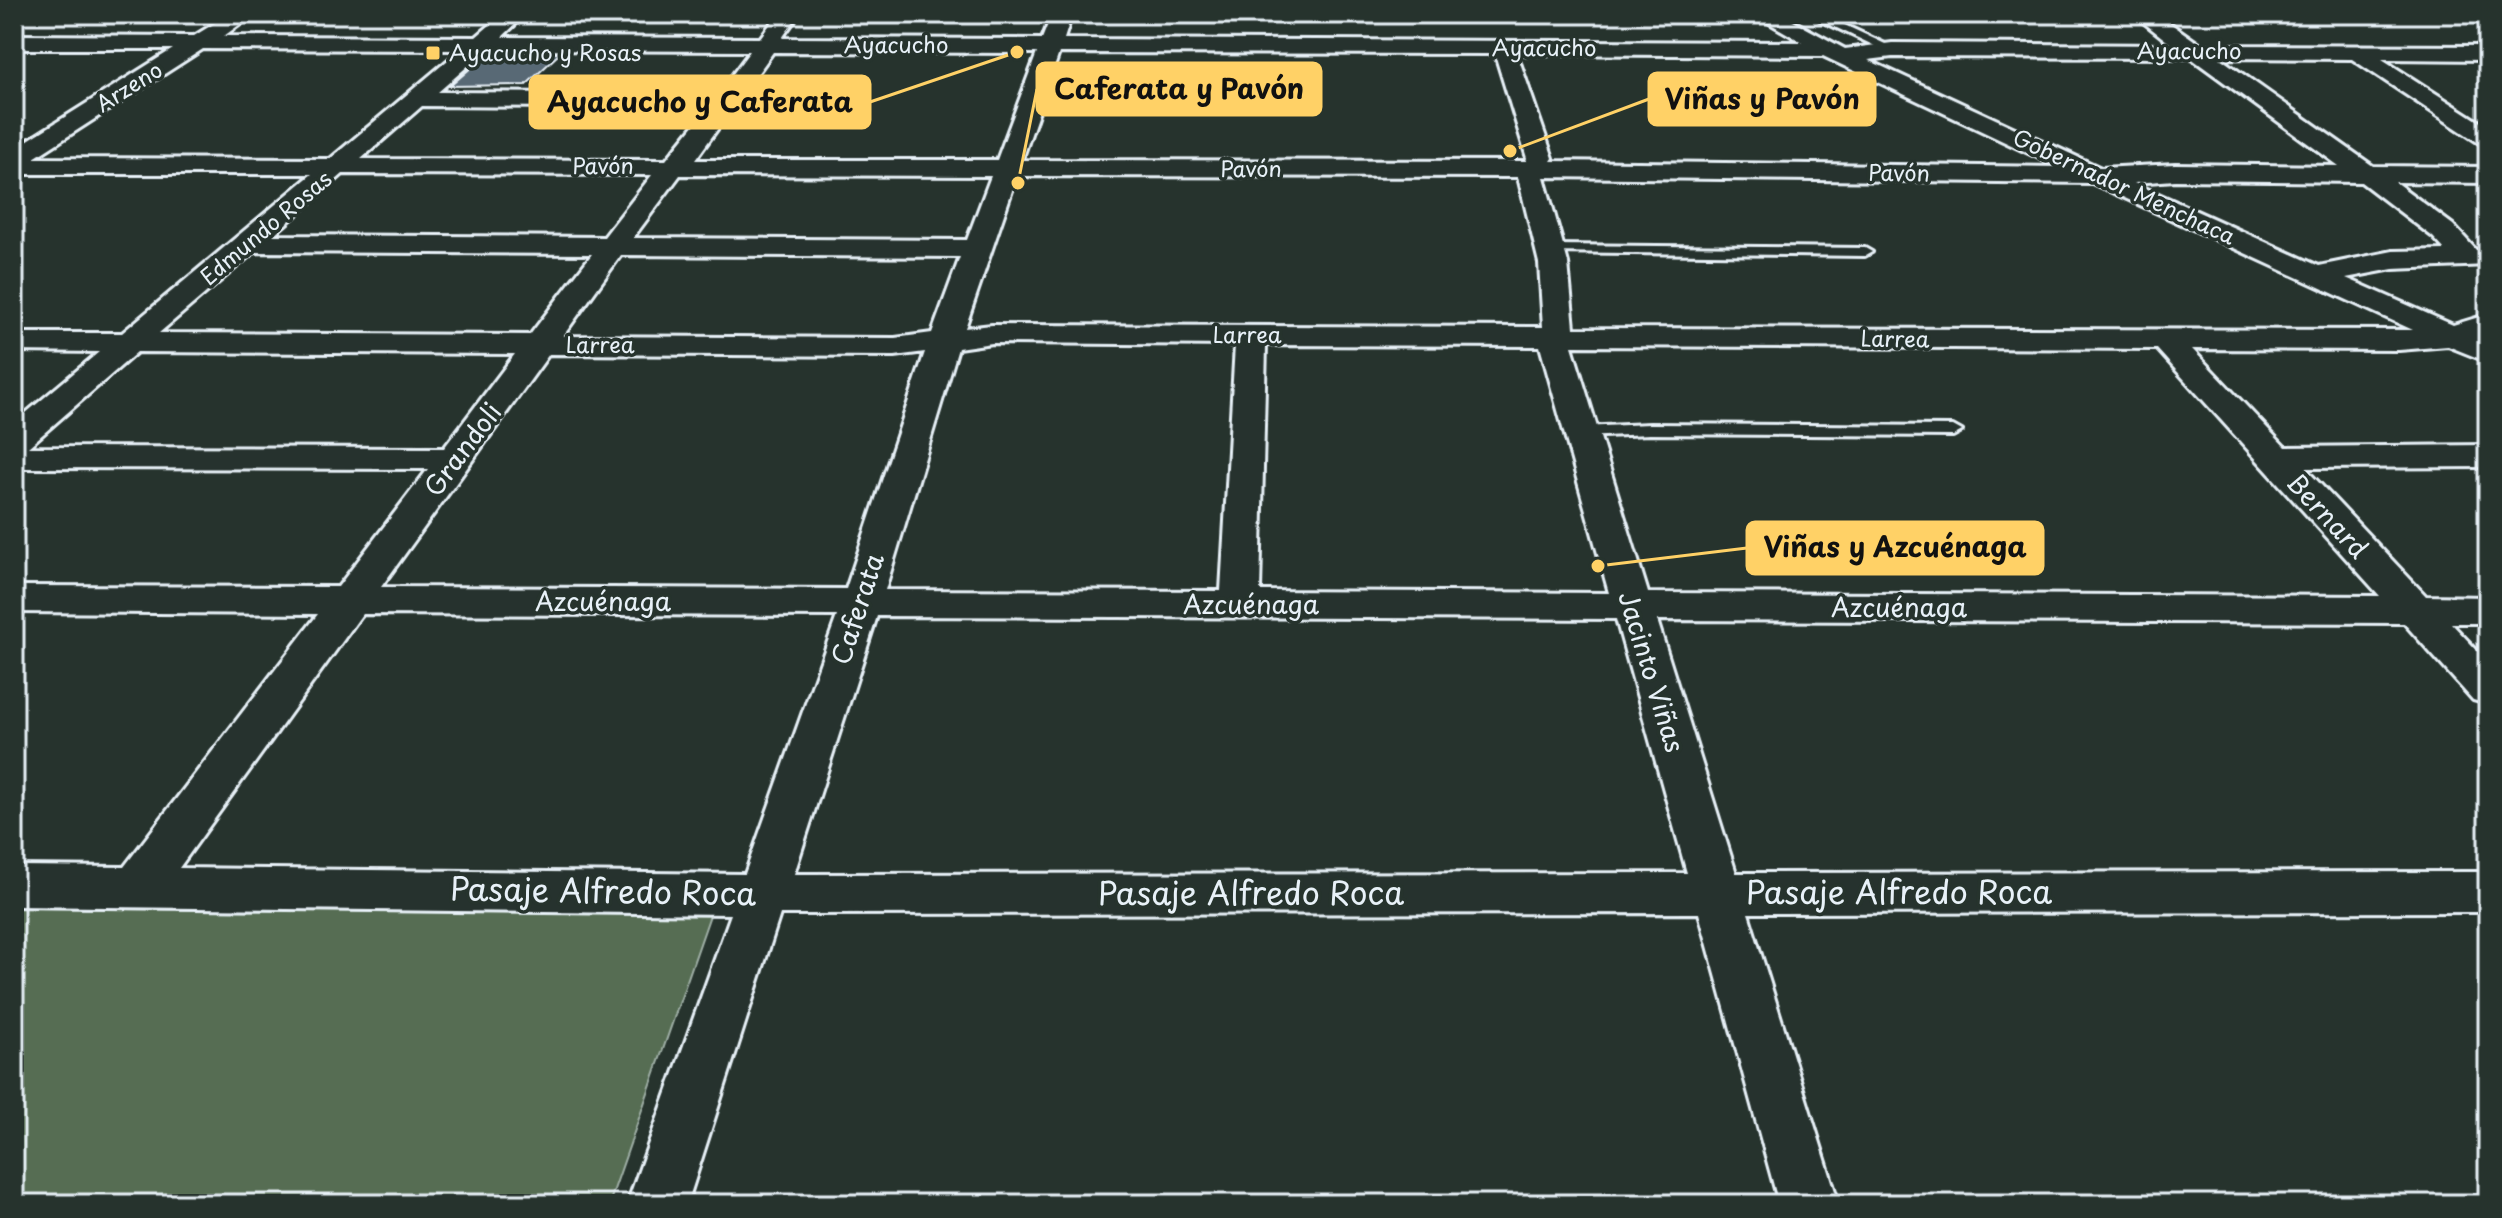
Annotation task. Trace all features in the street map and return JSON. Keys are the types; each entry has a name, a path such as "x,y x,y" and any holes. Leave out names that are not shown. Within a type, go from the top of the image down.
{"street":[{"name":"Arzeno","path":"14,163 244,14"},
{"name":"Edmundo Rosas","path":"14,441 516,14"},
{"name":"Grandoli","path":"138,886 612,247 727,101 789,14"},
{"name":"Caferata","path":"657,1204 861,604 945,340 1062,14"},
{"name":"Gobernador Menchaca","path":"1764,14 1835,52 2180,215 2332,271 2477,336"},
{"path":"2143,14 2369,175 2478,258"},
{"name":"Ayacucho","path":"14,42 2488,53"},
{"name":"Jacinto Viñas","path":"1504,48 1540,158 1530,180 1552,249 1560,312 1556,348 1809,1204"},
{"path":"2356,52 2488,138"},
{"path":"418,99 727,101"},
{"name":"Pavón","path":"14,163 1537,169 2098,176 2175,172 2488,175"},
{"path":"246,243 978,249"},
{"path":"2332,271 2393,260 2478,258"},
{"name":"Larrea","path":"14,342 895,347 992,334 2167,341 2399,341 2477,336"},
{"path":"1240,605 1251,335"},
{"name":"Bernard","path":"2167,341 2488,689"},
{"path":"2272,458 2488,456"},
{"path":"14,457 455,459"},
{"name":"Azcuénaga","path":"14,599 2488,610"},
{"name":"Pasaje Alfredo Roca","path":"14,886 761,894 2488,892"}],"lane":[{"path":"1812,14 1892,50"},
{"path":"1552,249 1865,252"},
{"path":"1581,432 1650,429 1953,431"}],"green space":[{"path":"14,908 710,915 609,1204 14,1204"}],"building":[{"path":"488,53 560,53 526,85 450,86"}],"place":[{"name":"Ayacucho y Caferata","path":"1017,52"},
{"name":"Ayacucho y Rosas","path":"433,53"},
{"name":"Viñas y Pavón","path":"1510,151"},
{"name":"Caferata y Pavón","path":"1018,183"},
{"name":"Viñas y Azcuénaga","path":"1598,566"}]}
